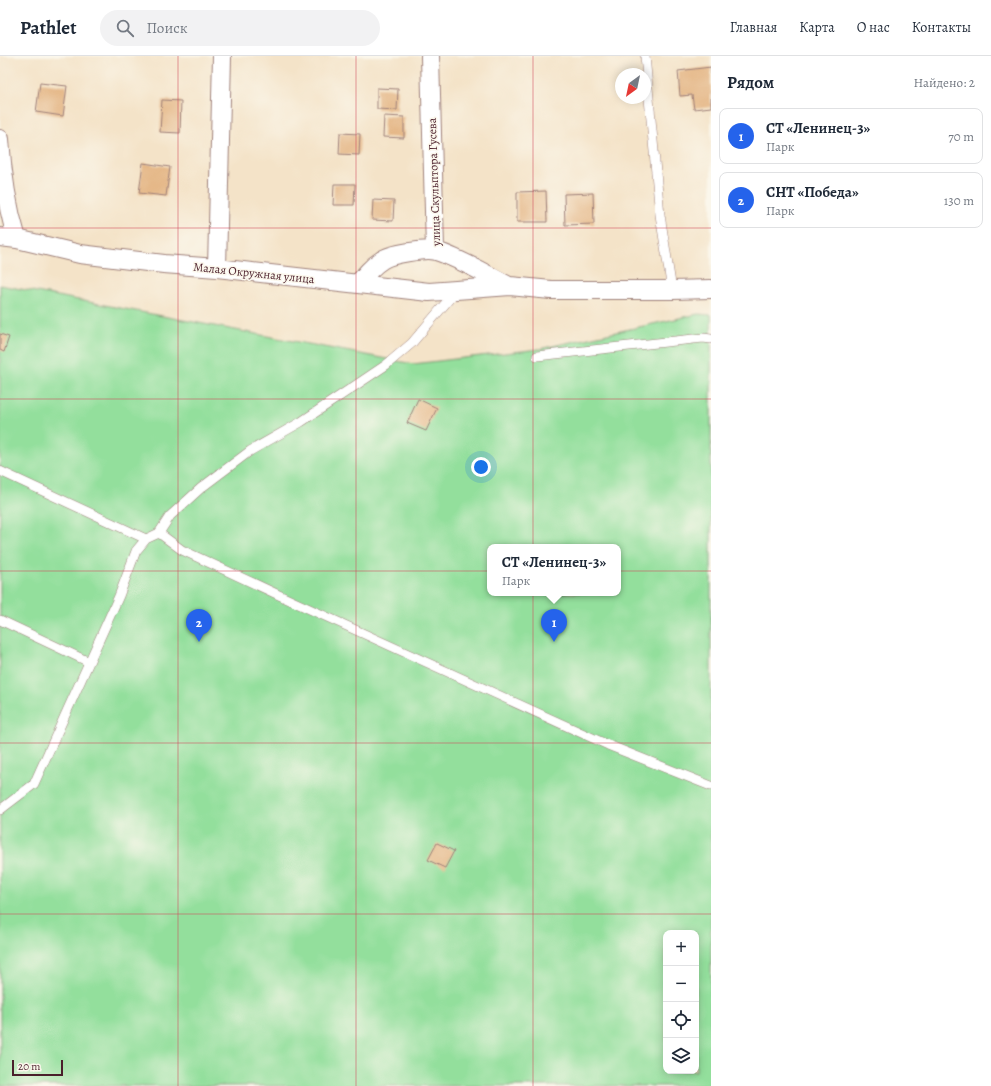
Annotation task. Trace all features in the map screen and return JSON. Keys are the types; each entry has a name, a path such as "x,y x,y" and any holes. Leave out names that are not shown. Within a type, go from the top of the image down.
{"street":[{"path":"217,268 222,56"},
{"name":"улица Скульптора Гусева","path":"430,56 435,250 510,286"},
{"path":"0,139 3,178 10,214 9,238"},
{"name":"Малая Окружная улица","path":"9,238 80,254 429,292 510,286"},
{"path":"358,284 372,268 383,259 399,253 435,250"},
{"path":"510,286 551,290 711,289"}],"lane":[{"path":"645,56 660,215 672,290"},
{"path":"0,810 34,784 119,596 136,551 146,539 159,533 170,516 201,488 250,451 301,422 386,366 412,343 457,290"},
{"path":"537,356 711,338"},
{"path":"0,471 146,539"},
{"path":"159,533 182,550 281,596 608,745 711,786"},
{"path":"0,620 89,662"}],"green space":[{"path":"0,285 413,364 539,349 698,314 711,315 711,1086 0,1086"}],"building":[{"path":"711,67 711,107 694,109 692,95 680,96 678,71"},
{"path":"40,83 67,86 63,116 36,112"},
{"path":"377,88 398,89 397,110 377,109"},
{"path":"162,100 181,101 180,133 160,132"},
{"path":"384,116 404,117 404,138 383,137"},
{"path":"340,133 360,134 359,155 339,154"},
{"path":"143,163 170,167 166,196 139,193"},
{"path":"334,184 355,184 354,205 333,205"},
{"path":"546,191 547,222 517,222 517,192"},
{"path":"593,193 594,224 565,225 564,194"},
{"path":"373,200 394,201 393,221 372,220"},
{"path":"0,334 9,337 4,352 0,350"},
{"path":"418,399 437,408 426,431 407,423"},
{"path":"437,843 454,851 445,868 428,860"}],"place":[{"name":"СНТ «Победа»","path":"199,642"},
{"name":"СТ «Ленинец-3»","path":"554,642"}]}
